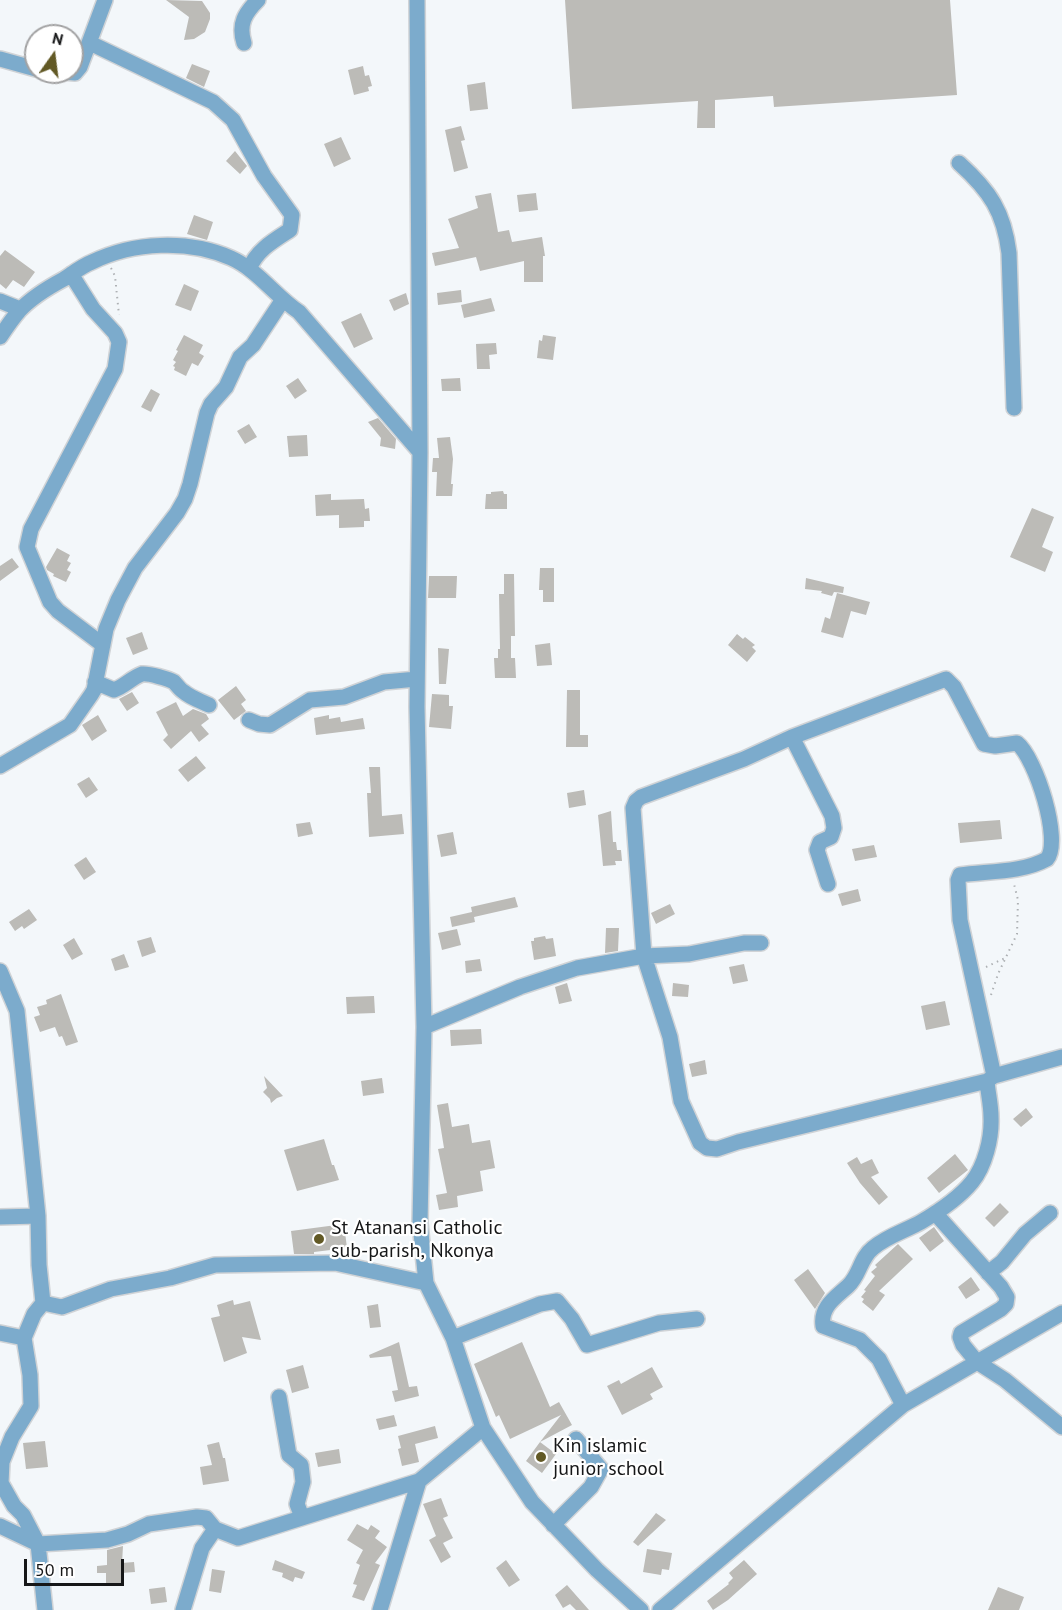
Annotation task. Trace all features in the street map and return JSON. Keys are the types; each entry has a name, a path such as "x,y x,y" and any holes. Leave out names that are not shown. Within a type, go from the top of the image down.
{"street":[{"path":"84,57 105,0"},
{"path":"244,43 241,25 245,15 258,0"},
{"path":"417,0 420,452 417,679 424,1027 420,1223 426,1283 453,1338 483,1428 532,1502 597,1570 641,1610"},
{"path":"90,43 213,102 233,120 264,176 292,215 290,231 266,246 253,259 249,269"},
{"path":"0,59 24,66"},
{"path":"959,164 987,190 997,206 1006,230 1009,253 1014,408"},
{"path":"0,337 20,309 90,262 110,255 140,247 160,245 188,247 231,258 271,287 282,301 309,322 420,452"},
{"path":"71,274 93,309 115,333 119,342 115,369 30,529 27,547 53,607 103,645"},
{"path":"0,301 20,309"},
{"path":"0,766 70,725 91,695 110,619 135,568 185,499 207,413 226,387 240,357 253,345 282,301"},
{"path":"95,682 114,690 143,674 151,673 173,682 184,693 209,705"},
{"path":"249,720 270,725 310,700 344,697 384,682 417,679"},
{"path":"903,1405 879,1359 860,1340 823,1326 822,1317 829,1304 851,1284 863,1258 872,1248 935,1213 972,1182 982,1163 990,1139 990,1078 981,1016 958,907 958,880 960,875 1013,869 1048,858 1054,851 1057,836 1054,815 1045,786 1025,749 1017,743 994,747 984,744 954,687 946,679 792,737 744,759 641,797 636,801 633,808 634,834 644,956 670,1037 681,1101 699,1143 707,1148 726,1147 738,1142 990,1078 1062,1057"},
{"path":"792,737 832,816 834,828 831,837 820,842 817,850 828,884"},
{"path":"424,1027 520,987 577,968 644,956 689,954 761,943"},
{"path":"0,971 17,1011 38,1215 39,1265 43,1303 34,1314 24,1338 30,1375 31,1406 12,1437 2,1462 2,1483 14,1506 23,1515 38,1544 45,1610"},
{"path":"935,1213 1007,1297 1006,1304 961,1333 963,1345 977,1362 1005,1380 1062,1426"},
{"path":"988,1273 1002,1262 1025,1234 1050,1213"},
{"path":"0,1217 38,1215"},
{"path":"43,1303 62,1307 111,1289 170,1278 215,1265 335,1263 426,1283"},
{"path":"453,1338 540,1304 558,1301 587,1345 659,1323 697,1319"},
{"path":"660,1610 903,1405 1062,1313"},
{"path":"0,1333 24,1338"},
{"path":"279,1397 289,1455 301,1465 303,1482 297,1504 302,1517"},
{"path":"0,1527 38,1544 106,1540 128,1534 149,1524 198,1516 206,1518 215,1529 238,1538 419,1481 483,1428"},
{"path":"553,1525 591,1487 601,1469 576,1439"},
{"path":"380,1610 419,1481"},
{"path":"183,1610 202,1548 215,1529"}],"path":[{"path":"110,255 115,276 119,320 115,333"},
{"path":"981,1016 1017,934 1018,900 1012,877 1013,869"},
{"path":"972,975 1005,958"}],"building":[{"path":"166,0 202,1 210,13 205,32 194,39 184,40 189,17"},
{"path":"565,0 950,0 957,95 774,107 773,96 715,100 715,128 697,128 698,101 572,109"},
{"path":"192,64 210,71 204,87 186,78"},
{"path":"363,66 365,76 369,75 372,86 368,87 369,91 354,95 348,70"},
{"path":"485,82 488,109 470,111 467,85"},
{"path":"461,126 465,140 461,141 468,168 454,172 445,130"},
{"path":"341,137 351,159 334,167 324,144"},
{"path":"235,151 247,166 240,174 226,161"},
{"path":"491,193 498,232 509,230 512,242 542,237 545,256 543,256 543,282 524,282 524,261 480,271 476,257 435,266 432,253 459,248 448,219 478,208 475,196"},
{"path":"536,193 538,210 519,212 517,195"},
{"path":"194,215 213,222 207,240 187,234"},
{"path":"5,250 35,272 24,287 13,280 6,289 0,284 0,256"},
{"path":"184,284 199,291 191,311 175,305"},
{"path":"461,290 462,302 438,305 437,293"},
{"path":"406,293 409,304 394,311 389,300"},
{"path":"491,298 495,311 464,318 461,305"},
{"path":"361,313 373,339 354,348 341,322"},
{"path":"184,335 203,345 199,353 204,356 198,366 192,363 186,376 174,370 173,366 176,362 173,360 178,351 176,350"},
{"path":"543,335 556,337 553,360 537,358 539,340 542,341"},
{"path":"496,343 497,354 489,355 490,369 477,369 476,344"},
{"path":"298,378 307,391 295,399 286,386"},
{"path":"460,378 461,391 442,391 441,379"},
{"path":"151,389 160,394 151,412 141,407"},
{"path":"378,418 396,439 395,449 380,446 381,438 368,422"},
{"path":"249,424 257,437 245,444 237,431"},
{"path":"307,435 308,456 289,457 287,436"},
{"path":"450,437 453,459 452,496 436,496 437,472 432,472 433,458 439,458 437,438"},
{"path":"503,491 507,494 507,509 485,509 486,494"},
{"path":"331,494 331,500 364,499 365,509 369,508 370,521 364,521 364,527 339,528 339,515 316,516 315,495"},
{"path":"1032,508 1054,517 1042,547 1053,552 1045,572 1010,557"},
{"path":"57,548 70,555 67,561 71,563 67,570 71,572 66,582 53,576 54,574 46,567"},
{"path":"12,558 19,567 0,581 0,566"},
{"path":"540,568 554,568 554,602 543,602 543,590 539,590"},
{"path":"504,574 514,574 515,636 511,636 511,658 515,658 516,678 495,678 494,658 498,658 498,649 500,649 499,594 504,594"},
{"path":"429,576 457,576 456,598 428,598"},
{"path":"806,578 844,587 843,593 834,592 832,596 821,593 822,591 805,589"},
{"path":"837,593 870,602 866,615 851,611 843,638 821,632 825,617 830,619"},
{"path":"142,632 148,649 133,655 126,638"},
{"path":"737,634 755,645 752,647 756,651 747,662 728,645"},
{"path":"550,643 552,665 537,666 535,645"},
{"path":"438,648 449,649 446,684 439,684"},
{"path":"236,686 246,700 241,704 246,711 234,720 218,700"},
{"path":"567,690 580,690 580,735 588,735 588,747 566,747"},
{"path":"132,692 139,703 127,711 119,699"},
{"path":"432,694 449,695 449,706 453,706 451,729 429,727"},
{"path":"176,702 183,716 193,709 206,714 209,719 201,725 209,734 199,742 191,731 171,749 163,740 168,735 156,712"},
{"path":"98,715 107,731 92,741 82,725"},
{"path":"329,715 329,719 340,717 341,722 363,718 365,729 316,735 314,718"},
{"path":"196,756 206,768 188,782 178,770"},
{"path":"369,767 380,767 382,816 402,814 404,834 369,837 367,793 371,793"},
{"path":"89,777 98,790 86,798 77,784"},
{"path":"584,790 586,805 569,808 567,793"},
{"path":"611,811 613,842 616,842 617,850 621,850 622,861 615,861 616,865 603,866 598,815"},
{"path":"1000,820 1002,839 960,843 958,823"},
{"path":"310,822 313,834 298,837 296,824"},
{"path":"453,832 457,854 441,857 437,835"},
{"path":"874,845 877,857 855,861 852,849"},
{"path":"86,857 96,872 84,880 74,865"},
{"path":"858,889 861,901 842,906 838,894"},
{"path":"515,897 518,907 474,917 475,922 452,927 450,917 472,912 471,907"},
{"path":"670,904 675,914 656,924 651,913"},
{"path":"29,909 37,920 24,929 22,926 15,931 9,922"},
{"path":"606,928 619,928 618,951 605,953"},
{"path":"457,929 461,945 442,950 438,933"},
{"path":"545,936 546,939 553,938 556,956 534,960 531,941 534,941 534,938"},
{"path":"151,937 156,952 142,957 137,941"},
{"path":"74,938 83,954 72,960 63,945"},
{"path":"124,954 129,967 115,971 111,959"},
{"path":"480,959 482,971 466,973 465,961"},
{"path":"744,964 748,981 733,984 729,967"},
{"path":"567,983 572,1001 559,1004 555,987"},
{"path":"673,983 689,985 688,997 672,996"},
{"path":"61,994 78,1042 66,1046 55,1027 40,1032 34,1017 40,1015 37,1007 47,1004 46,1000"},
{"path":"374,996 375,1013 347,1014 346,997"},
{"path":"945,1001 950,1025 926,1030 921,1006"},
{"path":"481,1029 482,1044 451,1046 450,1030"},
{"path":"705,1060 707,1074 692,1077 689,1064"},
{"path":"264,1076 283,1096 271,1103 263,1092 267,1088"},
{"path":"382,1078 384,1093 363,1096 361,1081"},
{"path":"448,1103 452,1127 469,1124 472,1143 490,1140 495,1168 480,1171 483,1191 457,1196 458,1207 439,1210 436,1195 447,1193 438,1149 444,1148 437,1105"},
{"path":"1026,1108 1033,1117 1021,1127 1013,1119"},
{"path":"324,1139 339,1180 297,1191 284,1150"},
{"path":"955,1154 968,1170 939,1193 927,1178"},
{"path":"857,1157 861,1164 872,1159 879,1173 871,1177 888,1197 879,1205 847,1163"},
{"path":"1000,1203 1009,1212 994,1227 985,1218"},
{"name":"St Atanansi Catholic sub-parish, Nkonya","path":"344,1224 347,1248 314,1252 314,1254 294,1254 291,1231"},
{"path":"934,1227 944,1241 930,1252 919,1238"},
{"path":"898,1244 913,1259 879,1291 885,1295 873,1311 862,1302 864,1299 861,1297 875,1276 871,1272 877,1267 875,1265"},
{"path":"808,1269 825,1293 815,1309 794,1280"},
{"path":"971,1277 980,1290 966,1299 958,1287"},
{"path":"233,1300 234,1305 250,1301 261,1340 242,1337 247,1353 224,1362 211,1318 220,1316 217,1305"},
{"path":"378,1304 381,1327 370,1328 367,1306"},
{"path":"399,1342 409,1387 417,1386 419,1396 395,1402 392,1391 398,1390 391,1356 370,1358 369,1355"},
{"path":"522,1342 550,1407 559,1402 572,1425 540,1442 561,1415 510,1439 499,1415 496,1417 474,1364"},
{"path":"303,1365 309,1388 292,1393 286,1370"},
{"path":"652,1367 663,1387 650,1394 653,1399 622,1415 607,1386 619,1380 621,1384"},
{"path":"394,1415 397,1426 379,1430 376,1419"},
{"path":"435,1426 438,1438 415,1444 419,1462 402,1466 398,1436"},
{"path":"45,1441 48,1467 26,1469 23,1443"},
{"path":"219,1442 223,1458 225,1458 229,1481 203,1485 200,1467 212,1465 207,1445"},
{"name":"Kin islamic junior school","path":"540,1442 556,1454 542,1473 526,1461"},
{"path":"339,1449 341,1463 318,1467 315,1453"},
{"path":"441,1498 448,1516 443,1518 453,1538 443,1543 451,1557 441,1563 429,1540 436,1536 423,1504"},
{"path":"656,1513 666,1520 638,1546 633,1542"},
{"path":"357,1524 368,1530 371,1525 380,1531 375,1538 387,1547 375,1563 380,1565 364,1601 352,1597 357,1585 353,1584 360,1565 356,1563 363,1550 347,1540"},
{"path":"123,1546 122,1563 134,1562 135,1572 121,1573 121,1586 106,1586 106,1573 97,1573 97,1566 107,1565 107,1550"},
{"path":"647,1549 672,1553 669,1570 662,1569 661,1575 643,1572"},
{"path":"275,1560 305,1572 302,1579 295,1577 293,1582 282,1577 283,1573 272,1570"},
{"path":"506,1560 520,1580 509,1587 496,1568"},
{"path":"744,1560 757,1574 713,1610 707,1601 729,1584 733,1578 729,1573"},
{"path":"212,1569 225,1571 221,1593 209,1591"},
{"path":"567,1585 589,1610 576,1610 570,1604 563,1608 555,1595"},
{"path":"165,1587 167,1602 151,1604 149,1589"},
{"path":"998,1587 1024,1597 1019,1610 988,1610"}],"place":[{"name":"St Atanansi Catholic sub-parish, Nkonya","path":"319,1239"},
{"name":"Kin islamic junior school","path":"541,1457"}]}
